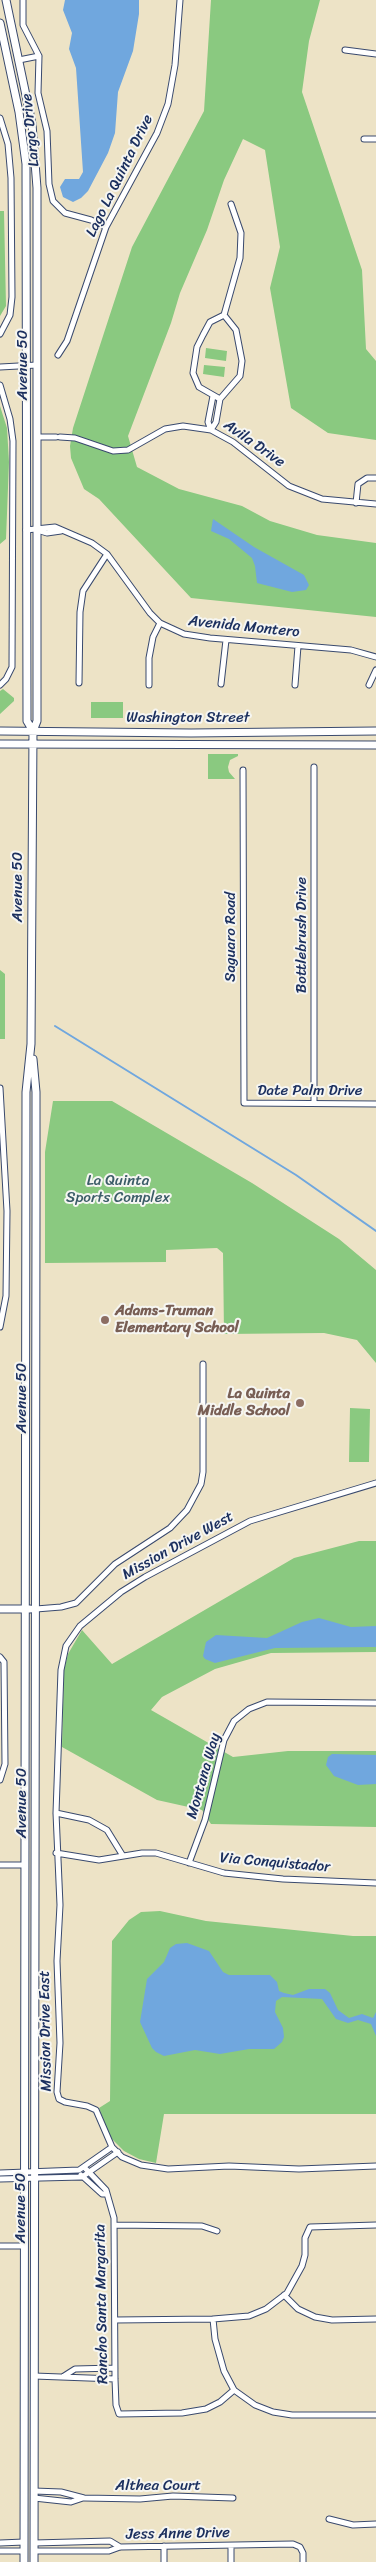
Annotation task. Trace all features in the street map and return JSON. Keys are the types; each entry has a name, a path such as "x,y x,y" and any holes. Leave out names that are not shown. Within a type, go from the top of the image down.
{"main road":[{"name":"Avenue 50","path":"6,0 32,124 36,160 37,721 33,731 31,859 31,1044 36,1101 34,2562"},
{"name":"Avenue 50","path":"0,23 19,112 26,164 27,721 33,731"},
{"path":"9,62 19,60"},
{"name":"Washington Street","path":"0,731 191,733 376,731"},
{"name":"Washington Street","path":"0,744 376,745"},
{"name":"Avenue 50","path":"24,2562 26,1092 31,1044"},
{"path":"0,1610 36,1609"},
{"path":"24,2298 28,2369 29,2374 34,2376"},
{"path":"24,2542 34,2542"},
{"path":"24,2550 34,2551"}],"street":[{"name":"Largo Drive","path":"22,0 23,25 39,56 38,93 46,131 49,184 53,201 65,213 92,220 106,227"},
{"name":"Lago La Quinta Drive","path":"58,355 67,341 106,227 157,133 168,104 175,65 180,0"},
{"path":"345,50 376,54"},
{"path":"19,60 39,56"},
{"path":"0,118 8,144 11,178 12,297 10,315 0,334"},
{"path":"364,139 376,140"},
{"path":"220,399 199,387 193,372 197,347 202,335 210,322 224,315 240,258 241,233 231,204"},
{"path":"211,430 216,422 220,399 240,376 242,361 236,330 224,315"},
{"path":"0,367 37,366"},
{"path":"0,384 10,419 13,441 12,667 6,679 0,685"},
{"path":"211,430 208,422 213,396"},
{"name":"Avila Drive","path":"37,437 75,438 113,451 128,450 165,429 183,426 211,430 233,442 289,486 322,499 376,504"},
{"path":"356,503 358,484 367,478 376,478"},
{"name":"Avenida Montero","path":"26,530 55,527 78,535 107,554 160,623 184,634 226,640 351,650 376,657"},
{"path":"79,683 80,612 83,591 107,554"},
{"path":"149,685 149,658 153,637 160,623"},
{"path":"221,684 226,640"},
{"path":"295,684 298,646"},
{"path":"369,686 376,670"},
{"name":"Bottlebrush Drive","path":"314,767 314,1103"},
{"name":"Saguaro Road","path":"243,770 244,1103"},
{"path":"0,1088 7,1211 6,1296 0,1327"},
{"name":"Date Palm Drive","path":"244,1103 376,1104"},
{"path":"36,1609 61,1608 76,1603 115,1564 170,1528 187,1510 201,1484 203,1472 203,1364"},
{"name":"Mission Drive West","path":"56,1853 61,1670 66,1646 80,1626 121,1592 145,1577 250,1521 376,1483"},
{"path":"0,1657 4,1662 5,1764 0,1780"},
{"name":"Montana Way","path":"189,1863 205,1820 224,1740 234,1721 249,1709 267,1702 376,1703"},
{"path":"56,1813 89,1820 107,1830 123,1856"},
{"name":"Via Conquistador","path":"56,1853 99,1860 156,1853 224,1873 254,1877 376,1883"},
{"name":"Mission Drive East","path":"56,1853 60,1905 57,1961 60,2043 57,2092 59,2099 96,2110 112,2147 141,2165 168,2170 229,2166 299,2170 376,2166"},
{"path":"0,1865 25,1865"},
{"path":"0,2179 82,2169 112,2147"},
{"path":"35,2175 82,2176 118,2152"},
{"path":"97,2158 101,2163"},
{"name":"Rancho Santa Margarita","path":"96,2185 82,2176 82,2169 88,2172 102,2194 106,2194 112,2207 114,2226 115,2379 118,2414 182,2413 206,2409 234,2390"},
{"path":"0,2173 24,2176"},
{"path":"115,2320 213,2319 249,2316 266,2309 284,2295 302,2266 305,2255 305,2238 310,2227 376,2224"},
{"path":"114,2226 202,2226 217,2231"},
{"path":"0,2246 24,2246"},
{"path":"284,2295 298,2309 315,2316 332,2320 376,2319"},
{"path":"213,2319 218,2355 234,2390 255,2405 273,2412 327,2416 376,2415"},
{"path":"64,2376 75,2370 115,2368"},
{"path":"34,2376 115,2379"},
{"name":"Althea Court","path":"34,2495 71,2502 84,2498 140,2499 174,2496 233,2498"},
{"path":"329,2520 353,2525 376,2524"},
{"path":"0,2543 24,2542"},
{"path":"34,2542 114,2542 120,2547"},
{"path":"100,2542 100,2551"},
{"name":"Jess Anne Drive","path":"34,2551 109,2551 120,2547 293,2544 300,2547 303,2553 303,2562"},
{"path":"164,2546 164,2562"},
{"path":"231,2546 231,2562"},
{"path":"0,2551 24,2550"}],"green space":[{"path":"211,0 320,0 309,41 302,92 362,270 366,349 376,361 376,440 328,433 291,408 270,288 280,247 265,150 243,139 224,180 207,230 180,293 171,323 128,436 137,467 179,489 242,506 270,521 317,535 376,543 376,617 191,598 99,499 84,489 71,458 70,446 73,428 132,247 204,111"},
{"path":"0,211 4,211 6,306 0,316"},
{"path":"206,348 227,351 226,361 205,358"},
{"path":"204,365 225,367 224,377 203,374"},
{"path":"0,406 7,428 9,462 6,539 0,544"},
{"path":"3,689 14,698 14,701 0,714 0,691"},
{"path":"91,702 123,702 123,718 91,718"},
{"path":"208,754 238,754 238,756 230,760 228,767 229,772 235,779 208,779"},
{"path":"0,970 5,974 5,1039 0,1039"},
{"name":"La Quinta Sports Complex","path":"53,1101 112,1101 252,1183 339,1239 376,1270 376,1363 357,1340 324,1333 224,1334 223,1253 217,1248 166,1250 166,1262 45,1263 45,1152"},
{"path":"350,1408 370,1409 369,1462 349,1462"},
{"path":"359,1541 376,1541 376,1652 271,1653 215,1669 162,1697 151,1710 233,1757 288,1751 376,1751 376,1827 211,1824 202,1810 157,1800 62,1747 64,1670 68,1654 82,1630 112,1664 294,1558"},
{"path":"160,1911 206,1921 353,1936 376,1936 376,2114 164,2114 156,2163 139,2159 124,2151 110,2137 99,2108 110,2101 112,1941 129,1920 141,1912"}],"water":[{"path":"65,0 139,0 139,14 133,51 118,92 115,133 108,153 88,191 81,198 73,202 63,197 60,187 65,179 79,179 83,172 76,68 69,49 72,33 63,10"},
{"path":"213,519 254,547 304,575 309,585 306,590 292,592 257,583 252,558 229,539 211,531"},
{"path":"319,1618 351,1627 376,1626 376,1647 275,1648 215,1663 205,1659 203,1656 206,1642 216,1635 267,1638 302,1622"},
{"path":"332,1754 376,1755 376,1784 358,1785 334,1776 326,1765 328,1757"},
{"path":"187,1943 209,1951 223,1972 229,1975 270,1975 277,1982 279,1991 293,1995 309,1989 325,1989 330,1993 338,2010 349,2018 362,2014 373,2018 376,2012 376,2036 371,2024 358,2020 348,2023 336,2019 322,1999 282,1997 276,2001 275,2012 283,2028 284,2037 282,2042 274,2049 249,2049 220,2054 195,2050 164,2056 152,2048 140,2022 147,1979 164,1962 170,1948 176,1944"}],"waterway":[{"path":"55,1026 296,1175 376,1231"}],"place":[{"name":"Adams-Truman Elementary School","path":"105,1320"},
{"name":"La Quinta Middle School","path":"300,1403"}]}
